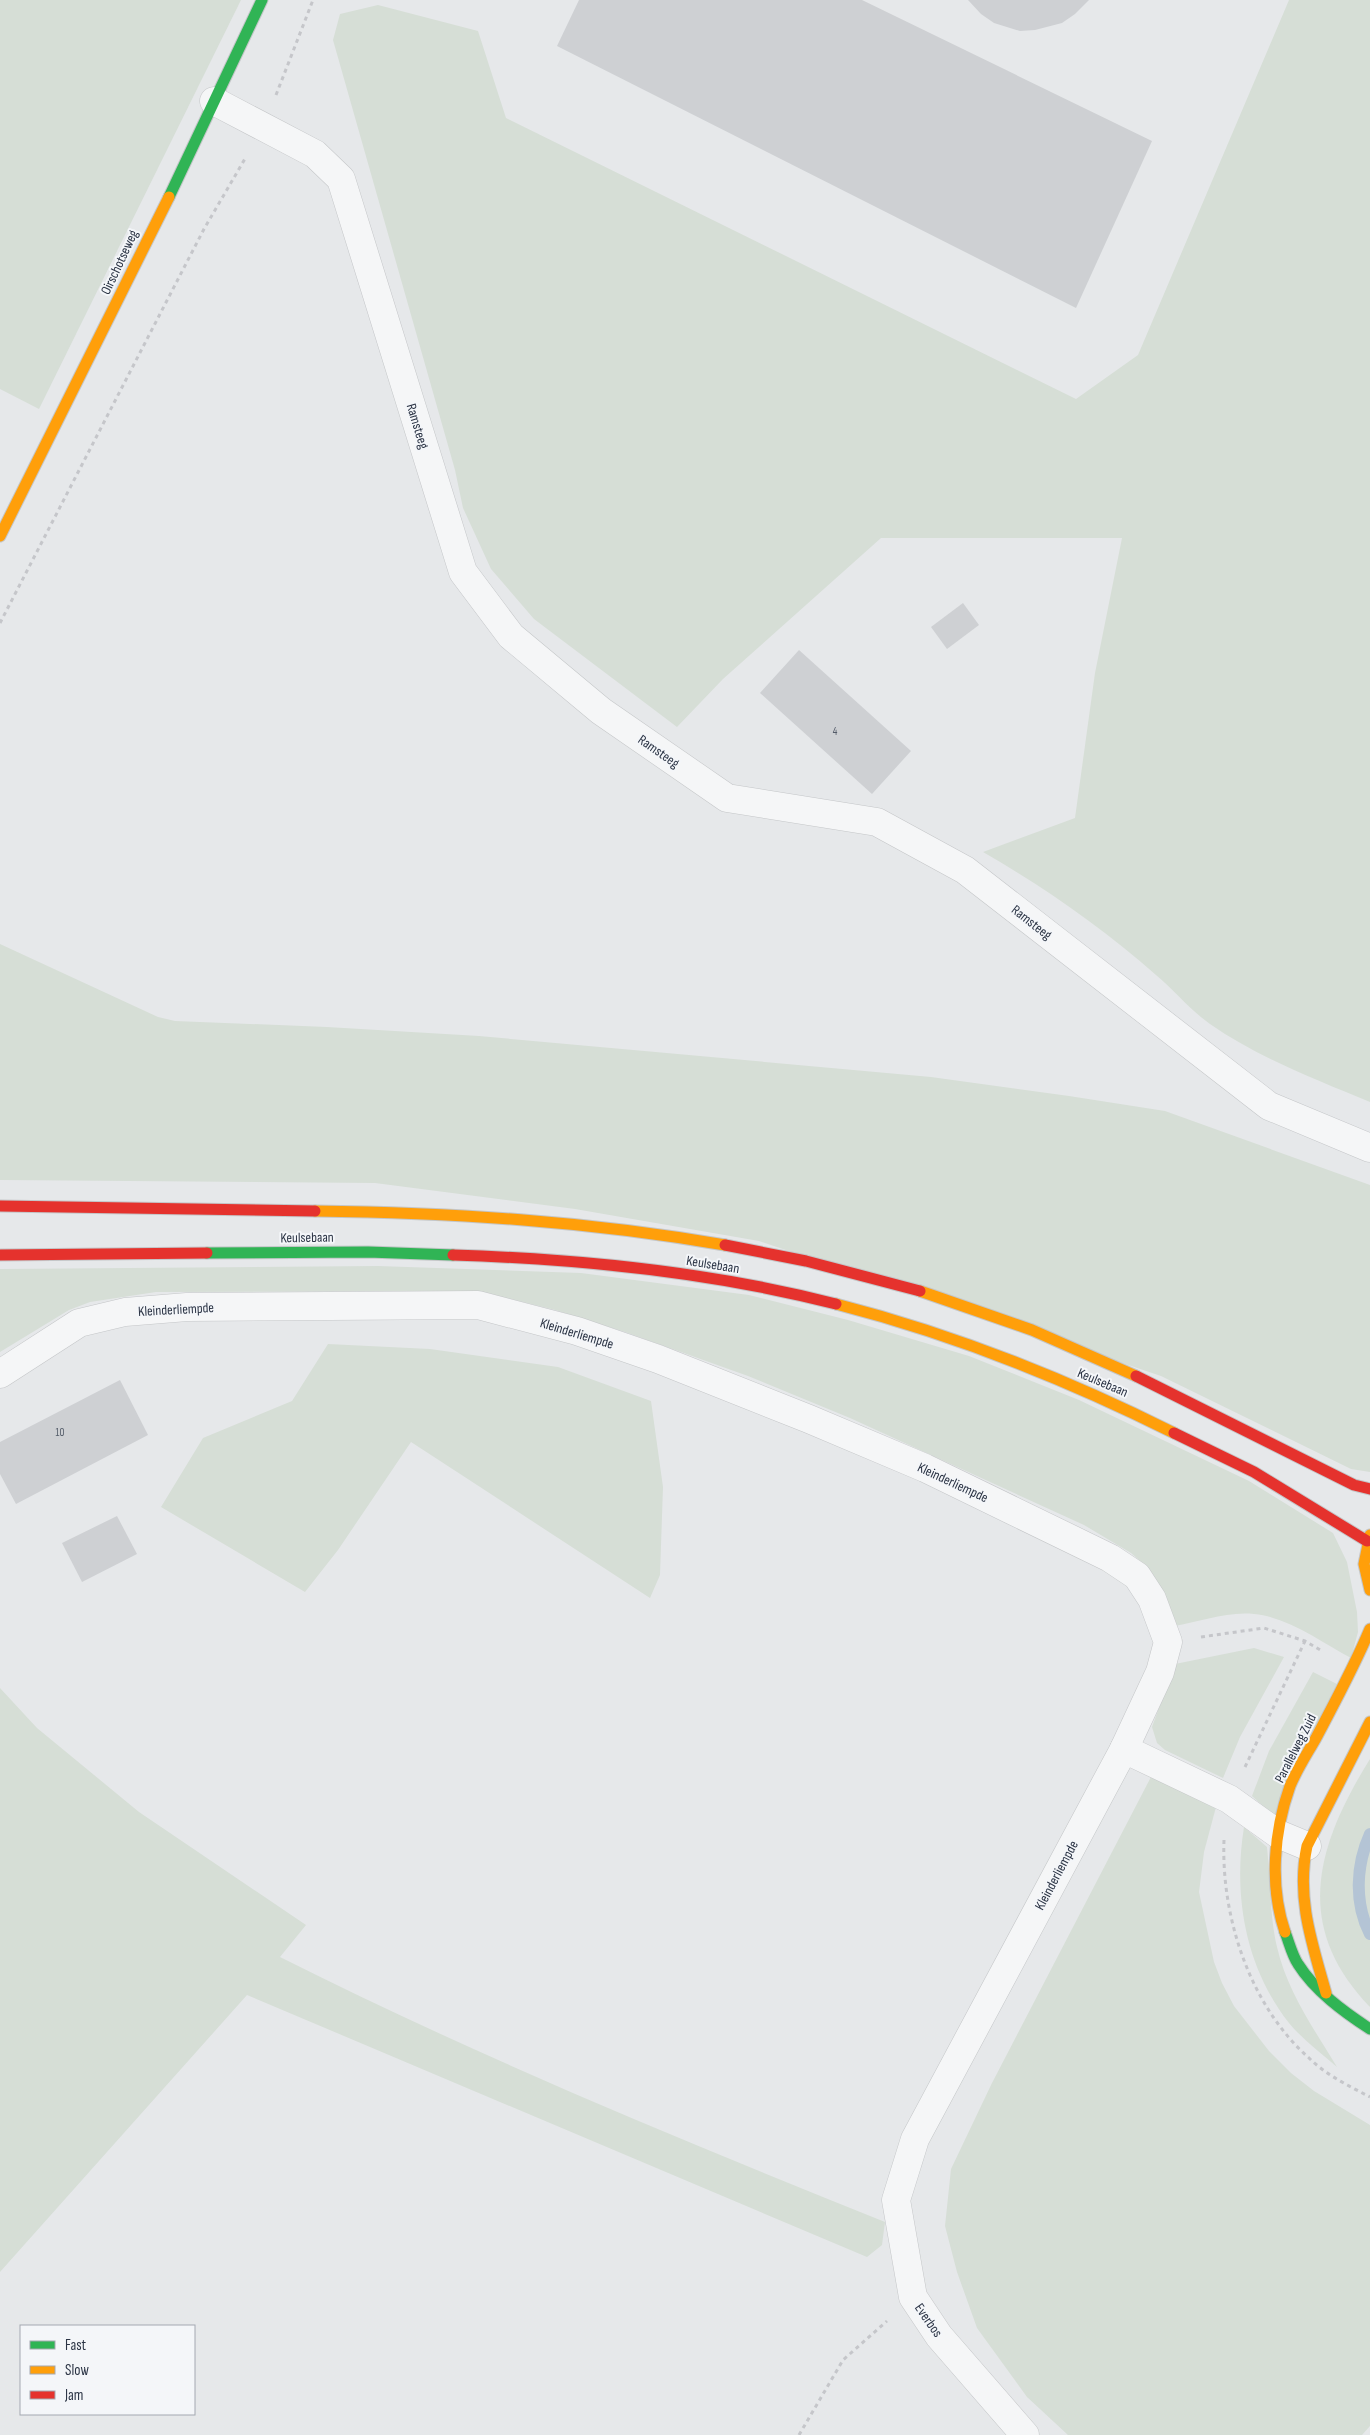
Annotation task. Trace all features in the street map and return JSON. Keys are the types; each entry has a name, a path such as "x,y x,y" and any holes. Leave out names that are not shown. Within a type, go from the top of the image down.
{"main road":[{"name":"Oirschotseweg","path":"0,536 62,415 155,222 176,185 262,0"},
{"name":"Keulsebaan","path":"0,1206 498,1216 717,1243 783,1256 904,1287 985,1313 1136,1376 1354,1485 1370,1489"},
{"name":"Keulsebaan","path":"0,1255 368,1252 494,1256 633,1267 793,1293 899,1320 1024,1365 1121,1406 1254,1472 1368,1538"},
{"path":"1368,1538 1364,1564 1370,1590"},
{"name":"Parallelweg Zuid","path":"1370,1629 1354,1669 1292,1784 1278,1834 1274,1860 1276,1895 1285,1934 1298,1966 1351,2017 1370,2029"},
{"path":"1326,1995 1306,1921 1302,1888 1307,1846 1370,1722"}],"street":[{"name":"Ramsteeg","path":"214,102 315,154 341,179 463,572 511,636 600,711 727,798 877,822 965,870 1269,1106 1370,1148"},
{"name":"Kleinderliempde","path":"0,1374 79,1323 125,1312 187,1307 478,1305 604,1340 658,1359 809,1419 925,1468 1102,1554 1137,1576 1152,1599 1168,1642 1160,1672 1124,1749 915,2139 896,2200 913,2297"},
{"path":"1124,1749 1229,1800 1278,1834 1307,1846"},
{"name":"Everbos","path":"913,2297 939,2336 1025,2435"}],"path":[{"path":"0,623 204,229 263,128 313,0"},
{"path":"1168,1642 1264,1628 1305,1641 1354,1669"},
{"name":"Everbos","path":"800,2435 844,2360 913,2297"}],"shaded area":[{"path":"0,0 241,0 39,409 0,389"},
{"path":"1289,0 1370,0 1370,1102 1268,1058 1210,1024 1156,975 1094,925 1051,894 983,852 1075,818 1095,673 1122,538 881,538 723,679 677,727 534,619 491,569 463,508 455,470 333,40 340,14 378,5 478,31 506,118 1076,399 1138,355"},
{"path":"0,944 158,1017 175,1021 479,1036 931,1077 1165,1111 1370,1185 1370,1472 1351,1469 1161,1376 759,1241 575,1209 375,1183 0,1180"},
{"path":"378,1266 581,1273 749,1295 848,1320 969,1356 1079,1400 1249,1481 1333,1533 1347,1562 1357,1612 1358,1632 1351,1658 1292,1625 1267,1616 1244,1613 1234,1614 1174,1626 1146,1566 1131,1553 1084,1525 850,1418 748,1376 625,1332 555,1310 507,1298 435,1291 156,1292 90,1302 69,1310 0,1352 0,1269"},
{"path":"328,1344 430,1349 558,1367 651,1401 663,1487 660,1575 650,1598 411,1442 338,1550 305,1592 161,1507 203,1438 292,1401"},
{"path":"1254,1648 1284,1657 1240,1737 1223,1778 1165,1750 1157,1743 1152,1727 1175,1664"},
{"path":"1313,1672 1337,1684 1274,1816 1252,1796 1269,1751"},
{"path":"0,1688 37,1728 139,1812 306,1925 280,1957 504,2063 732,2160 885,2222 882,2245 867,2257 247,1995 0,2272"},
{"path":"1370,1759 1370,2007 1345,1977 1330,1946 1321,1916 1320,1885 1326,1854 1336,1823 1351,1791"},
{"path":"1152,1775 1216,1807 1204,1852 1199,1892 1214,1962 1234,2006 1269,2051 1291,2073 1314,2091 1370,2125 1370,2426 1362,2435 1068,2435 1027,2397 977,2328 957,2272 945,2226 951,2169 992,2083"},
{"path":"1244,1827 1267,1847 1275,1936 1287,1979 1302,2009 1337,2067 1294,2029 1274,2001 1262,1978 1246,1930 1242,1904 1240,1878"}],"building":[{"path":"579,0 862,0 1152,141 1076,308 557,46"},
{"path":"968,0 1089,0 1075,14 1062,23 1035,30 1020,31 994,23 981,14"},
{"path":"963,603 979,625 947,649 931,627"},
{"path":"799,650 911,751 872,794 760,693"},
{"path":"120,1380 148,1435 16,1504 0,1474 0,1442"},
{"path":"117,1516 137,1554 82,1582 62,1543"}],"waterway":[{"path":"1370,1834 1362,1858 1359,1884 1361,1910 1370,1934"}],"traffic: fast":[{"path":"169,197 262,0"},
{"path":"207,1253 368,1252 453,1255"},
{"path":"1285,1932 1292,1953 1305,1974 1321,1992 1370,2029"}],"traffic: slow":[{"path":"0,536 169,197"},
{"path":"315,1211 470,1216 571,1224 725,1245"},
{"path":"920,1291 1032,1330 1136,1376"},
{"path":"836,1304 923,1329 1050,1376 1174,1433"},
{"path":"1370,1535 1364,1564 1370,1590"},
{"path":"1285,1932 1280,1914 1275,1877 1277,1840 1285,1803 1290,1786 1337,1698 1370,1629"},
{"path":"1326,1993 1311,1938 1304,1902 1304,1865 1307,1846 1370,1722"}],"traffic: jam":[{"path":"0,1206 315,1211"},
{"path":"725,1245 806,1261 920,1291"},
{"path":"0,1255 207,1253"},
{"path":"453,1255 598,1264 694,1275 742,1283 836,1304"},
{"path":"1136,1376 1354,1485 1370,1489"},
{"path":"1174,1433 1254,1472 1367,1541"}]}
